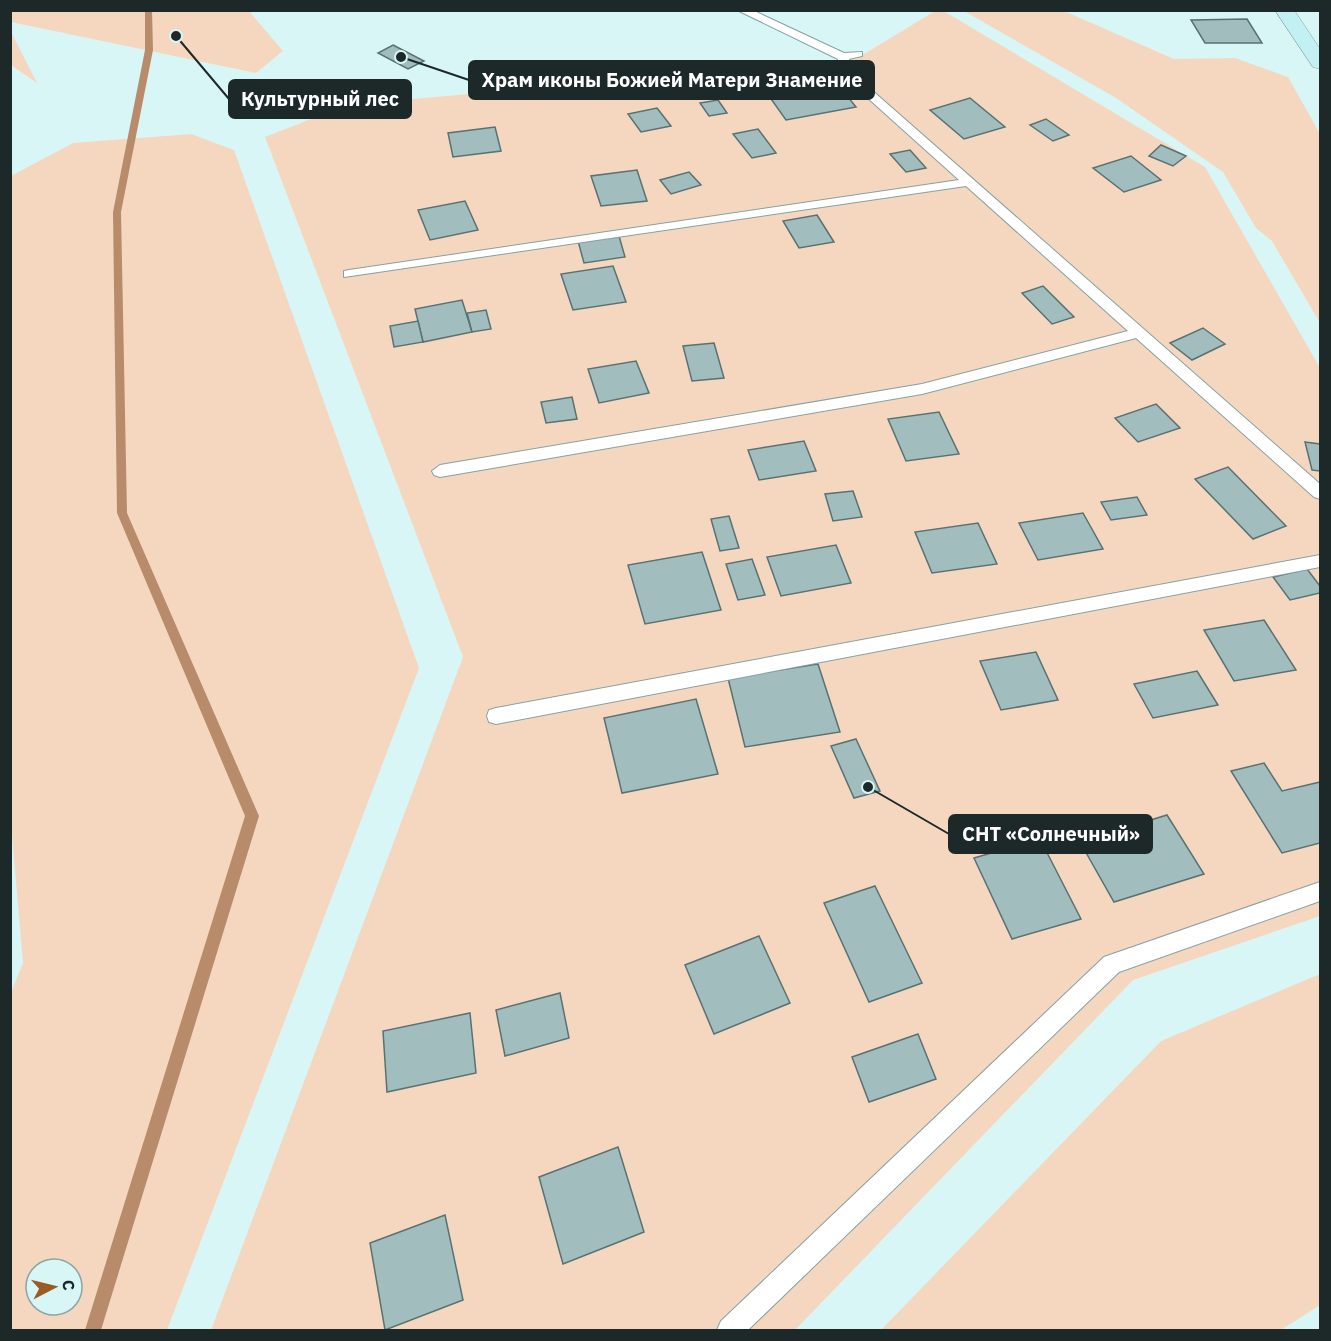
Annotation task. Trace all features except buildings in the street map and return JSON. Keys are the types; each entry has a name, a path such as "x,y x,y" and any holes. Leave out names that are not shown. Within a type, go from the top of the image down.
{"street":[{"path":"1284,10 1320,62"}],"lane":[{"path":"742,10 844,61"},
{"path":"483,87 844,61 858,54"},
{"path":"844,61 845,72 1320,493"},
{"path":"349,274 969,182"},
{"path":"440,471 922,389 1139,333"},
{"path":"496,716 1320,561"},
{"path":"730,1330 1112,964 1320,891"}],"shaded area":[{"path":"11,10 249,11 283,51 256,73 11,22"},
{"path":"942,10 1205,167 1320,368 1320,916 1133,980 795,1330 211,1330 463,657 265,137 347,105 856,59 935,11"},
{"path":"964,11 1064,11 1174,59 1235,58 1288,77 1320,134 1320,323 1272,241 1256,228 1223,172 1116,98"},
{"path":"11,32 37,83 11,65"},
{"path":"191,134 234,150 419,668 167,1330 11,1330 10,995 23,963 10,812 11,176 73,143"},
{"path":"1320,974 1320,1305 1281,1330 881,1330 1161,1041"}],"waterway":[{"path":"93,1330 252,816 122,513 117,212 149,50 148,10"}],"place":[{"name":"Культурный лес","path":"176,36"},
{"name":"Храм иконы Божией Матери Знамение","path":"401,57"},
{"name":"СНТ «Солнечный»","path":"868,787"}]}
